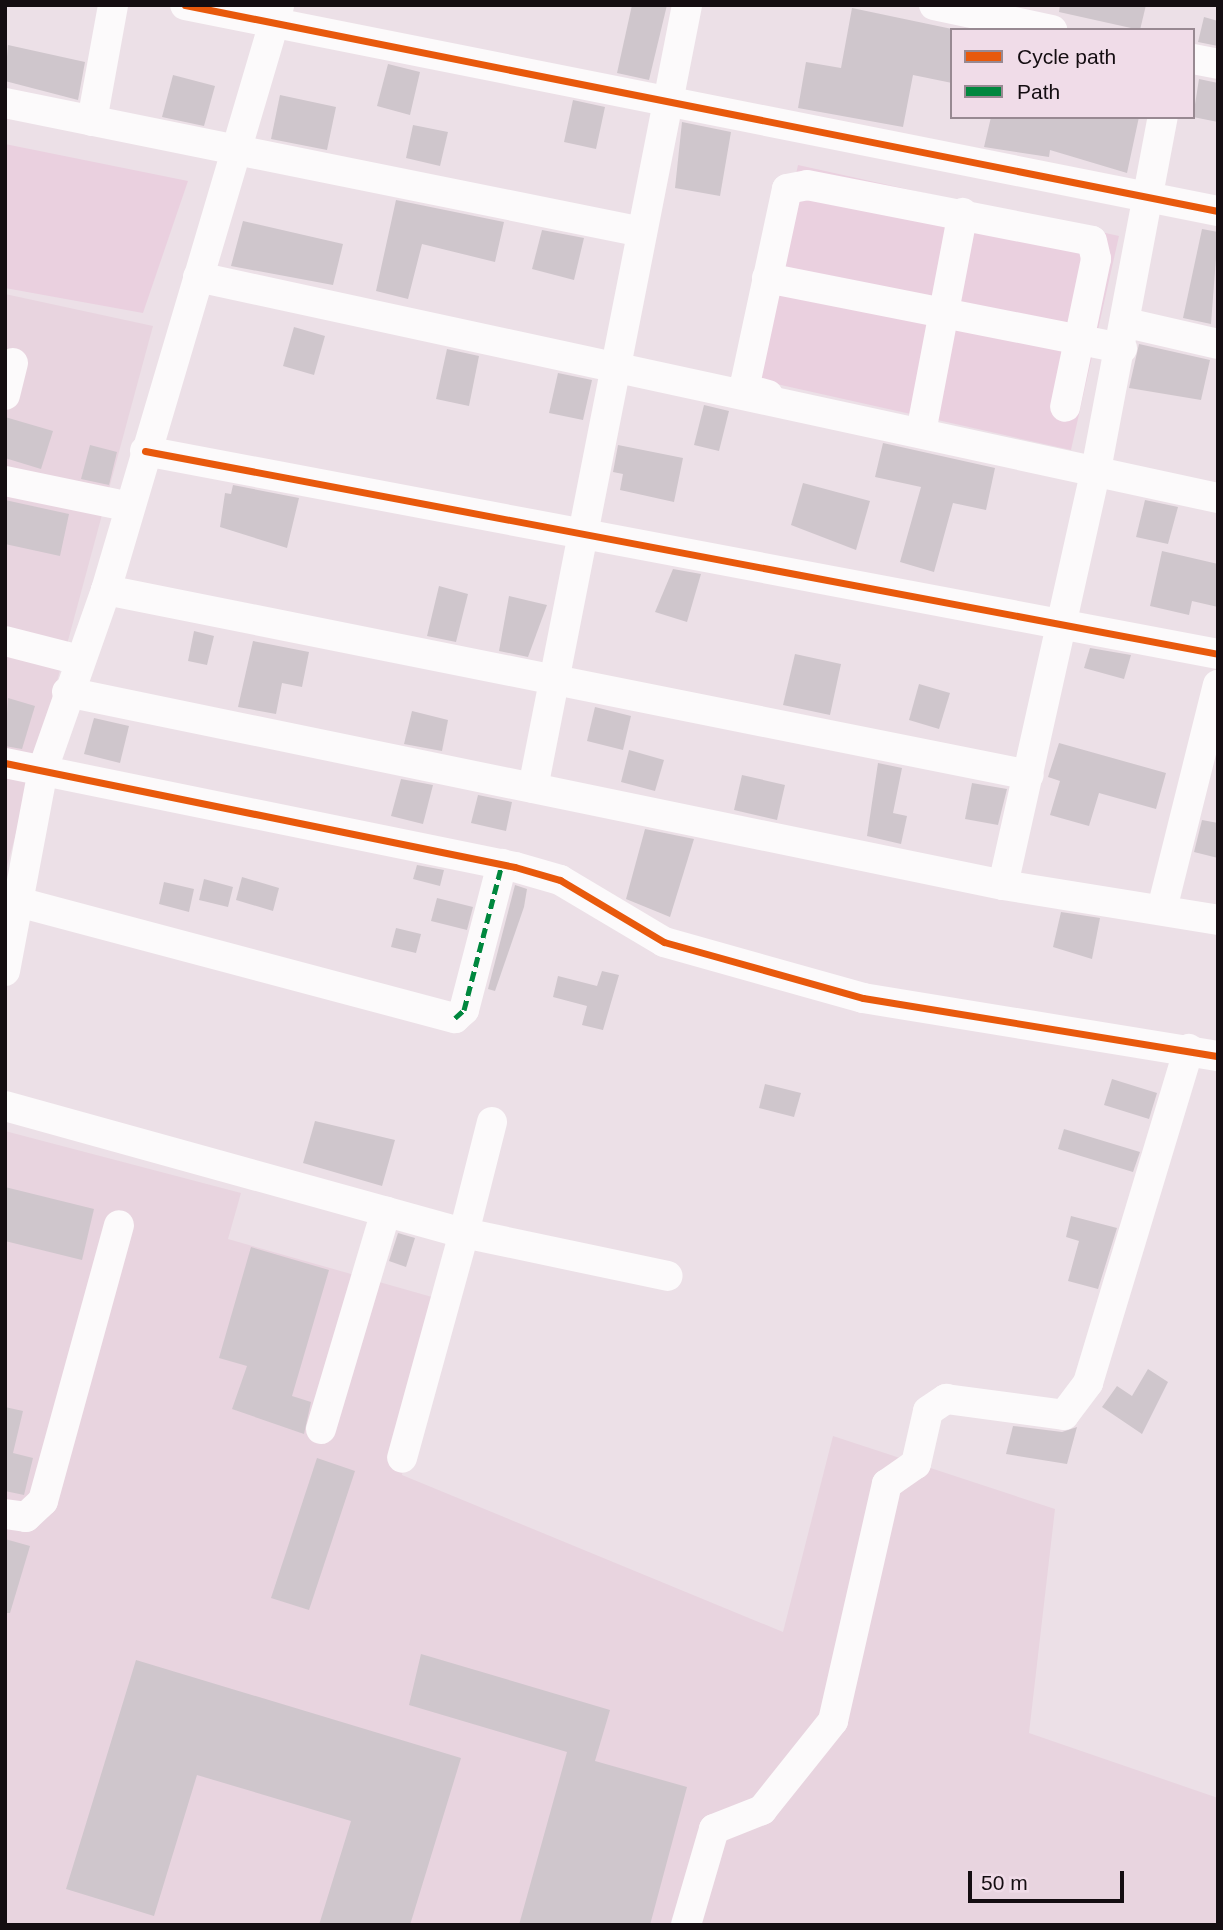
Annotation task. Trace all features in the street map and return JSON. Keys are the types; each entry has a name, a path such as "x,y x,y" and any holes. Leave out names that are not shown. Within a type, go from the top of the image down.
{"street":[{"path":"92,121 113,5"},
{"path":"185,5 277,14 668,102 1218,211"},
{"path":"533,788 687,5"},
{"path":"934,5 1043,28"},
{"path":"5,971 22,904 43,769 67,692 106,590 126,506 277,14"},
{"path":"1195,59 1218,64"},
{"path":"5,103 642,232"},
{"path":"1003,885 1096,470 1124,335 1146,197 1163,119"},
{"path":"1043,452 749,390 767,278 784,199 793,185 963,213 1092,241 1096,259 1065,407"},
{"path":"922,427 963,213"},
{"path":"198,277 616,364 1218,498"},
{"path":"767,278 1080,339 1124,335 1218,344"},
{"path":"5,395 13,363"},
{"path":"145,451 581,534 1063,621 1218,654"},
{"path":"5,481 126,506"},
{"path":"106,590 1029,775"},
{"path":"5,641 79,660"},
{"path":"1162,909 1218,685"},
{"path":"67,692 1003,885 1218,920"},
{"path":"5,764 43,769 502,864 560,880 664,942 863,998 1204,1052 1088,1383 1064,1415 946,1399 928,1411 916,1464 887,1484 832,1721 800,1770 762,1810 714,1829 686,1925"},
{"path":"22,904 455,1018 464,1010 502,864"},
{"path":"5,1106 464,1233 668,1276"},
{"path":"402,1458 492,1122"},
{"path":"321,1429 386,1211"},
{"path":"5,1514 26,1517 43,1501 119,1226"}],"shaded area":[{"path":"5,144 188,181 143,313 5,288"},
{"path":"798,165 1119,236 1071,450 750,378"},
{"path":"5,294 153,326 5,874"},
{"path":"5,1131 241,1193 228,1239 439,1299 402,1475 783,1632 833,1436 1055,1509 1029,1733 1218,1798 1218,1925 5,1925"}],"building":[{"path":"632,5 667,5 649,80 617,73"},
{"path":"1060,5 1146,5 1140,28 1059,12"},
{"path":"852,8 950,29 950,83 913,75 903,127 798,108 806,62 841,68"},
{"path":"1204,17 1218,21 1218,46 1198,42"},
{"path":"8,45 85,62 78,100 5,81"},
{"path":"388,64 420,72 410,115 377,106"},
{"path":"173,75 215,86 204,126 162,117"},
{"path":"1199,79 1218,83 1218,122 1195,117"},
{"path":"280,95 336,107 327,150 271,139"},
{"path":"573,100 605,107 596,149 564,142"},
{"path":"991,119 1139,119 1127,173 1050,150 1049,157 984,147"},
{"path":"682,122 731,132 720,196 675,188"},
{"path":"413,125 448,132 440,166 406,158"},
{"path":"396,200 504,222 495,262 422,244 408,299 376,291"},
{"path":"243,221 343,244 333,285 231,266"},
{"path":"1202,229 1218,232 1211,324 1183,318"},
{"path":"542,230 584,238 574,280 532,269"},
{"path":"294,327 325,336 314,375 283,366"},
{"path":"1139,344 1210,360 1201,400 1129,388"},
{"path":"447,349 479,356 469,406 436,399"},
{"path":"558,373 592,380 583,420 549,413"},
{"path":"704,405 729,411 719,451 694,445"},
{"path":"5,417 53,431 41,469 5,458"},
{"path":"883,443 995,468 986,510 953,503 934,572 900,562 921,487 875,477"},
{"path":"90,445 117,452 109,485 81,479"},
{"path":"618,445 683,458 674,502 620,490 623,474 613,472"},
{"path":"803,483 870,501 856,550 791,525"},
{"path":"233,485 299,498 287,548 220,527 225,493 231,494"},
{"path":"5,500 69,514 60,556 5,544"},
{"path":"1145,500 1178,507 1168,544 1136,537"},
{"path":"1162,551 1218,564 1218,607 1192,601 1189,615 1150,606"},
{"path":"673,569 701,574 687,622 655,612"},
{"path":"439,586 468,594 456,642 427,636"},
{"path":"509,596 547,605 528,657 499,651"},
{"path":"194,631 214,636 207,665 188,661"},
{"path":"253,641 309,652 302,687 282,683 276,714 238,707"},
{"path":"1090,648 1131,655 1124,679 1084,668"},
{"path":"795,654 841,664 830,715 783,705"},
{"path":"919,684 950,693 939,729 909,720"},
{"path":"8,698 35,706 22,749 5,746"},
{"path":"595,707 631,716 623,750 587,741"},
{"path":"412,711 448,720 442,751 404,744"},
{"path":"94,718 129,726 120,763 84,754"},
{"path":"1059,743 1166,773 1156,809 1099,793 1089,826 1050,815 1060,781 1048,777"},
{"path":"629,750 664,760 655,791 621,782"},
{"path":"878,763 902,768 893,813 907,816 901,844 867,836"},
{"path":"742,775 785,785 777,820 734,810"},
{"path":"401,779 433,785 423,824 391,816"},
{"path":"972,783 1007,789 998,825 965,819"},
{"path":"478,795 512,802 506,831 471,823"},
{"path":"1202,820 1218,823 1218,858 1194,852"},
{"path":"645,829 694,839 670,917 626,899"},
{"path":"417,865 444,870 440,886 413,879"},
{"path":"242,877 279,888 273,911 236,900"},
{"path":"204,879 233,887 228,907 199,900"},
{"path":"164,882 194,889 189,912 159,904"},
{"path":"515,885 527,889 524,907 495,991 488,989"},
{"path":"437,898 473,907 467,930 431,921"},
{"path":"1061,912 1100,918 1092,959 1053,947"},
{"path":"396,928 421,934 416,953 391,947"},
{"path":"602,971 619,975 603,1030 582,1025 587,1006 553,997 558,976 597,986"},
{"path":"1112,1079 1157,1093 1149,1119 1104,1105"},
{"path":"765,1084 801,1093 794,1117 759,1108"},
{"path":"315,1121 395,1140 382,1186 303,1163"},
{"path":"1064,1129 1140,1152 1133,1172 1058,1149"},
{"path":"5,1187 94,1209 82,1260 5,1241"},
{"path":"1071,1216 1117,1228 1098,1289 1068,1281 1079,1241 1066,1237"},
{"path":"398,1233 415,1238 406,1267 389,1261"},
{"path":"251,1247 329,1270 292,1396 311,1402 304,1434 232,1409 247,1366 219,1358"},
{"path":"1148,1369 1168,1382 1142,1434 1102,1407 1117,1386 1132,1396"},
{"path":"5,1407 23,1411 13,1453 33,1458 24,1495 5,1491"},
{"path":"1013,1426 1062,1432 1077,1427 1067,1464 1006,1454"},
{"path":"317,1458 355,1471 309,1610 271,1598"},
{"path":"5,1539 30,1546 10,1613 5,1613"},
{"path":"421,1654 610,1710 595,1761 687,1787 650,1925 519,1925 567,1752 409,1705"},
{"path":"136,1660 461,1758 410,1925 319,1925 351,1821 197,1775 154,1916 66,1889"}],"marked path":[{"path":"455,1018 464,1010 502,864"}],"cycle path":[{"path":"185,5 1218,211"},
{"path":"145,451 1218,654"},
{"path":"5,763 515,867 560,880 664,942 863,998 1218,1056"}]}
